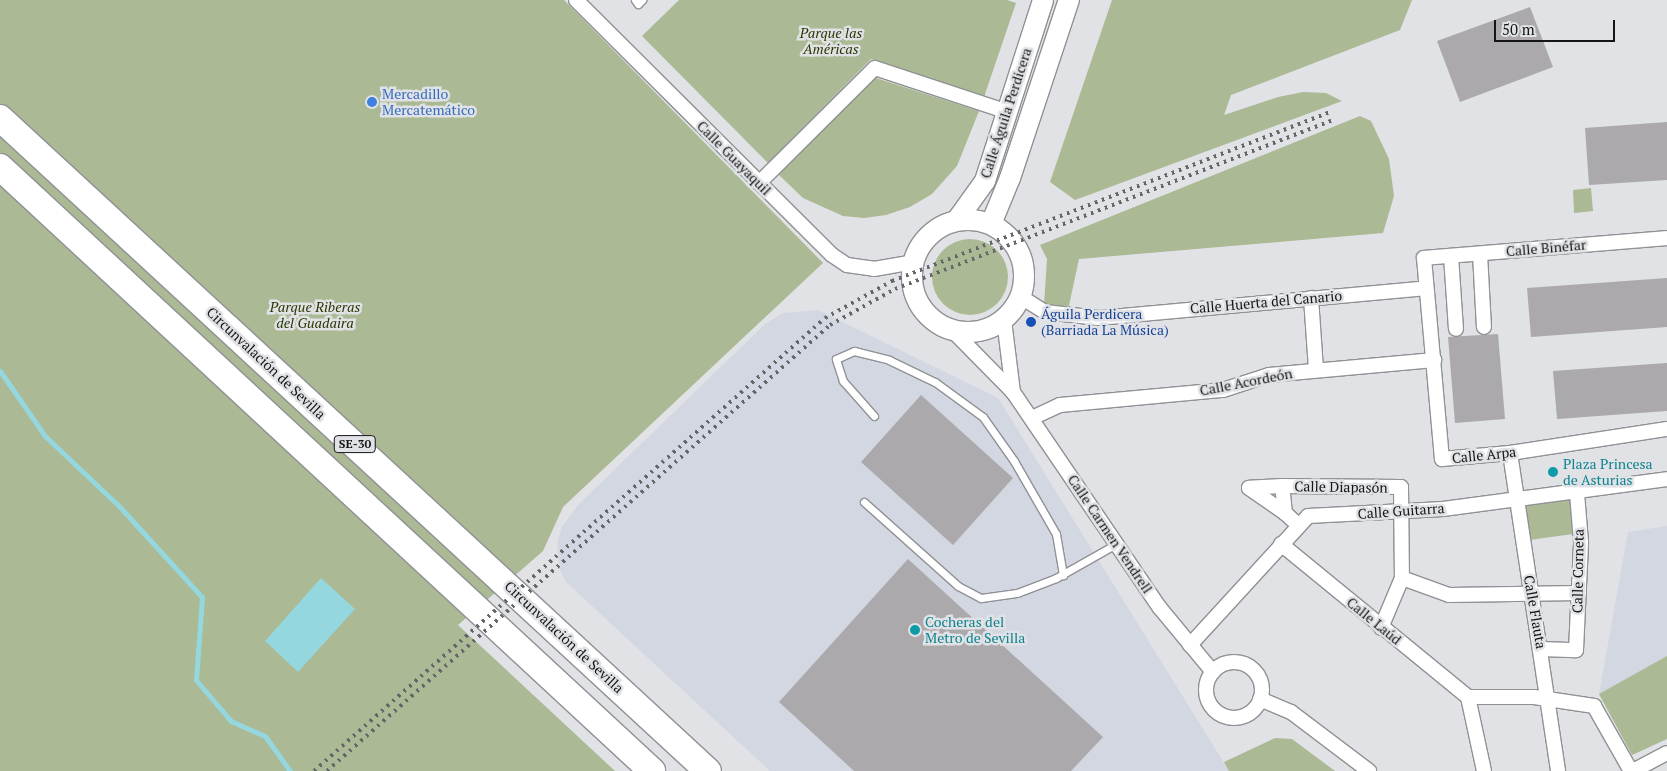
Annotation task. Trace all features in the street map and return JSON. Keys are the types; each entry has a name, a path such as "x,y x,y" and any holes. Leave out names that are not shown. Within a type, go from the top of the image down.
{"highway":[{"name":"Circunvalación de Sevilla","path":"0,118 708,771"},
{"name":"SE-30","path":"0,167 652,771"}],"street":[{"name":"Calle Guayaquil","path":"576,0 832,256 847,265 874,268 913,262"},
{"name":"Calle Águila Perdicera","path":"957,220 985,182 1043,0"},
{"name":"Calle Águila Perdicera","path":"991,224 1010,178 1069,0"},
{"path":"759,183 875,68 1008,112"},
{"path":"957,220 974,220 991,224 1005,233 1020,255 1024,280 1021,297 1004,320 988,329 971,333 953,331 937,324 923,312 914,296 911,279 913,262 929,234 957,220"},
{"name":"Calle Binéfar","path":"1424,258 1667,238"},
{"path":"1480,254 1484,327"},
{"path":"1451,256 1456,329"},
{"name":"Calle Arpa","path":"1424,258 1442,459 1510,453 1667,429"},
{"name":"Calle Huerta del Canario","path":"1021,297 1045,312 1070,317 1100,318 1426,288"},
{"path":"1311,298 1316,370"},
{"name":"Calle Carmen Vendrell","path":"1004,320 1014,392"},
{"name":"Calle Carmen Vendrell","path":"953,331 1014,392 1160,608 1213,672"},
{"name":"Calle Acordeón","path":"1032,418 1060,405 1223,390 1262,376 1434,360"},
{"name":"Calle Flauta","path":"1510,453 1542,650 1558,771"},
{"name":"Calle Guitarra","path":"1190,645 1298,524 1308,516 1402,512 1577,493 1667,479"},
{"name":"Calle Diapasón","path":"1282,486 1285,513"},
{"name":"Calle Diapasón","path":"1298,524 1249,488 1282,486 1400,487 1402,578"},
{"name":"Calle Corneta","path":"1542,650 1576,650 1581,542 1577,493"},
{"name":"Calle Laúd","path":"1281,544 1381,628 1468,697"},
{"path":"1381,628 1402,578 1449,595 1579,593"},
{"path":"1229,662 1247,665 1259,678 1260,699 1245,716 1227,717 1218,713 1207,698 1208,680 1213,672 1229,662"},
{"path":"1484,771 1468,697 1548,699 1594,706 1632,771 1667,753"},
{"path":"1260,699 1291,712 1369,771"}],"lane":[{"path":"635,0 638,4 642,0"},
{"path":"874,416 843,381 836,359 854,351 889,360 934,382 983,417 1014,461 1056,534 1063,575"},
{"path":"864,502 958,586 981,598 1016,593 1063,575 1116,544"}],"shaded area":[{"name":"Cocheras del Metro de Sevilla","path":"818,310 998,398 1229,771 770,771 566,582 560,570 557,544 562,527 579,504 765,324 783,313"},
{"path":"1667,526 1667,739 1632,755 1599,694 1628,532"}],"green space":[{"name":"Parque Riberas del Guadaira","path":"0,0 564,0 823,263 563,507 543,551 458,625 615,771 0,771"},
{"name":"Parque las Américas","path":"679,0 1007,0 1016,3 984,97 871,59 768,163 642,36"},
{"path":"1112,0 1412,0 1400,30 1231,95 1224,115 1278,97 1303,92 1326,93 1342,101 1075,200 1050,182"},
{"path":"876,78 979,111 957,166 932,194 910,207 886,215 864,218 843,216 803,198 777,173"},
{"path":"1360,116 1371,121 1389,159 1394,196 1383,233 1079,259 1068,310 1044,305 1047,259 1040,245"},
{"path":"1591,188 1593,211 1574,213 1573,190"},
{"path":"970,239 985,242 997,250 1005,262 1008,277 1005,292 997,304 985,312 970,315 955,312 943,304 935,292 932,277 935,262 943,250 955,242"},
{"path":"1577,493 1580,533 1522,541 1517,500"},
{"path":"1667,656 1667,739 1632,755 1599,694"},
{"path":"1275,738 1292,739 1335,771 1229,771 1224,762"}],"water":[{"path":"321,578 355,609 298,672 265,641"}],"building":[{"path":"1530,7 1553,67 1460,102 1437,41"},
{"path":"1667,122 1667,180 1589,185 1585,128"},
{"path":"1667,278 1667,327 1531,337 1527,288"},
{"path":"1498,334 1505,419 1455,423 1448,337"},
{"path":"1667,363 1667,411 1557,419 1553,371"},
{"path":"921,395 1013,478 953,545 861,462"},
{"name":"Cocheras del Metro de Sevilla","path":"908,559 1103,737 1071,771 854,771 779,702"}],"waterway":[{"path":"0,371 45,436 120,507 202,597 196,680 231,721 265,736 290,771"}],"railway":[{"path":"314,771 825,318 892,281 1331,112"},
{"path":"327,771 830,325 895,289 1334,120"}],"place":[{"name":"Mercadillo Mercatemático","path":"372,102"},
{"name":"Águila Perdicera (Barriada La Música)","path":"1031,322"},
{"name":"Plaza Princesa de Asturias","path":"1553,472"},
{"name":"Cocheras del Metro de Sevilla","path":"915,630"}]}
